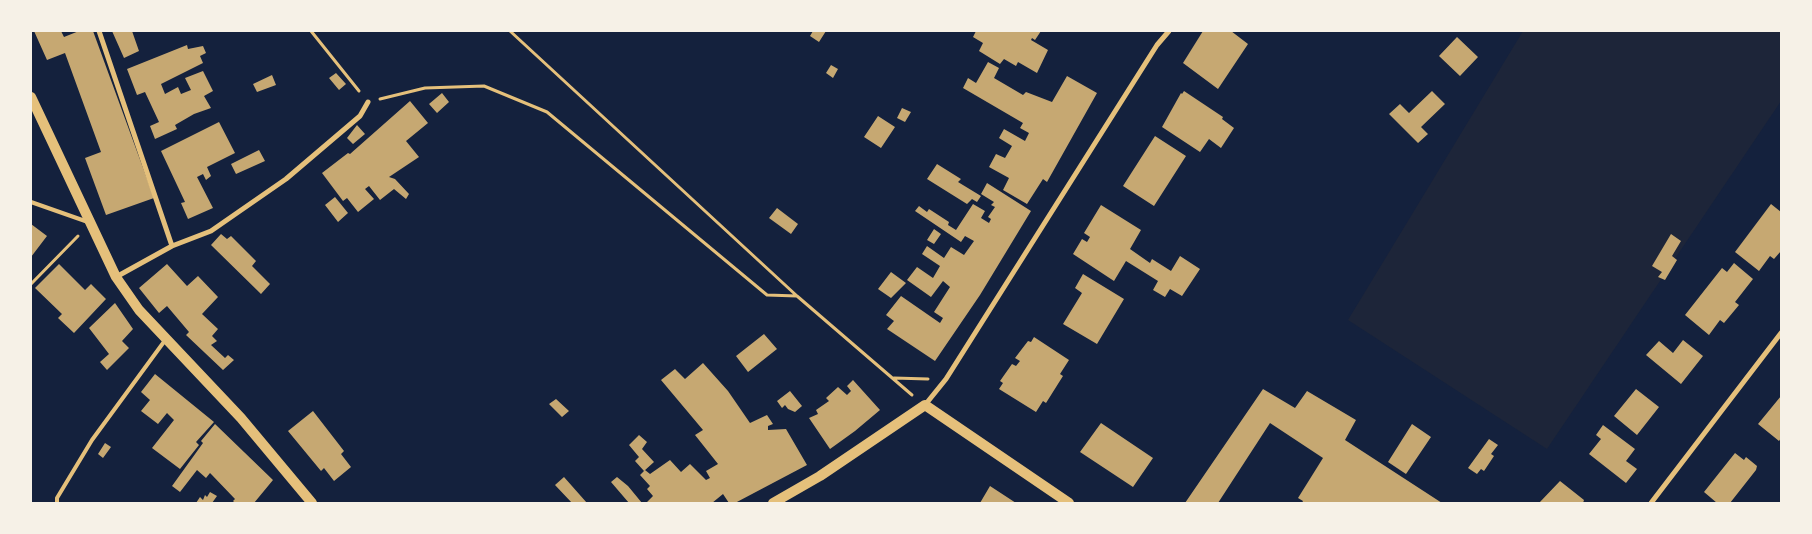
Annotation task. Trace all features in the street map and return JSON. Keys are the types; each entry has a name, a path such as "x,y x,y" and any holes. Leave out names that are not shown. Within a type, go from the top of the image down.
{"main road":[{"path":"31,97 116,277 139,310 241,418 312,503"},
{"path":"773,503 820,476 924,405 1069,503"}],"street":[{"path":"99,31 172,246"},
{"path":"924,405 946,379 1146,62 1169,31"},
{"path":"116,277 172,246 211,231 286,179 360,116 368,102"},
{"path":"1651,503 1781,333"}],"lane":[{"path":"31,202 91,224"},
{"path":"57,503 61,491 92,440 166,339"}],"path":[{"path":"311,31 368,102 425,88 484,86 547,112 767,295 797,296"},
{"path":"510,31 797,296 924,405"},
{"path":"31,284 91,224"},
{"path":"893,378 946,379"}],"shaded area":[{"path":"1523,31 1781,31 1781,101 1547,449 1348,320"}],"building":[{"path":"34,31 61,31 64,37 79,31 93,31 154,198 106,215 85,158 101,152 65,53 47,60"},
{"path":"112,31 132,31 139,51 124,58"},
{"path":"813,31 826,31 819,42 810,36"},
{"path":"976,31 1041,31 1035,40 1032,38 1031,40 1048,50 1037,73 1018,62 1016,66 1004,59 1000,64 979,51 983,43 973,37"},
{"path":"1203,31 1231,31 1248,44 1218,89 1183,63"},
{"path":"1457,37 1478,57 1460,76 1439,56"},
{"path":"187,45 188,49 203,46 206,53 200,56 203,63 161,84 165,94 178,87 181,94 191,90 185,78 203,71 213,91 204,96 211,108 194,114 175,125 177,129 155,139 150,126 159,122 145,92 137,95 127,69"},
{"path":"988,62 999,68 994,78 1023,95 1026,92 1052,102 1067,76 1097,93 1047,182 1043,179 1027,204 1003,190 1009,178 989,167 996,154 1005,158 1012,146 999,138 1004,129 1025,141 1029,133 1020,128 1023,123 963,88 968,78 976,83"},
{"path":"831,65 838,69 833,78 826,73"},
{"path":"336,73 346,84 339,90 329,78"},
{"path":"272,75 276,85 257,92 253,84"},
{"path":"1184,91 1223,117 1222,119 1234,128 1221,148 1209,139 1200,152 1162,127 1181,93"},
{"path":"1432,91 1445,104 1421,127 1428,134 1418,143 1389,114 1400,104 1409,113"},
{"path":"442,93 449,102 437,113 429,104"},
{"path":"410,101 428,123 406,141 419,157 389,177 395,179 409,194 406,199 394,189 380,200 369,186 365,189 374,199 358,212 347,198 343,201 322,173 348,153 350,154"},
{"path":"902,108 911,112 905,122 897,118"},
{"path":"878,116 895,127 881,148 864,137"},
{"path":"219,122 235,153 207,167 211,176 206,180 203,174 197,177 213,208 188,219 181,203 185,202 161,151"},
{"path":"357,125 365,134 353,144 347,138"},
{"path":"1155,136 1186,156 1154,206 1123,186"},
{"path":"259,150 265,161 236,174 231,164"},
{"path":"937,164 961,179 958,182 981,196 977,202 972,199 967,204 927,179"},
{"path":"987,183 1031,211 980,295 935,361 887,329 894,321 886,315 901,296 940,323 943,318 934,312 950,287 943,281 931,297 907,280 917,267 933,278 940,266 922,254 927,246 944,258 951,247 964,255 974,241 965,236 961,242 915,211 919,206 927,212 929,209 949,222 948,225 956,230 973,204 985,211 981,218 989,223 991,219 988,217 995,207 991,205 994,202 981,194"},
{"path":"335,197 348,213 338,222 325,205"},
{"path":"1771,204 1781,212 1781,251 1774,259 1770,256 1759,271 1735,252"},
{"path":"1101,205 1141,230 1130,249 1150,263 1152,259 1171,271 1180,256 1200,269 1182,296 1170,289 1165,297 1153,290 1158,281 1126,261 1114,281 1073,254 1082,239 1087,242 1090,237 1084,233"},
{"path":"777,208 798,224 791,234 769,218"},
{"path":"31,224 47,236 31,257"},
{"path":"934,229 941,234 934,244 927,240"},
{"path":"221,234 227,239 231,236 256,261 252,266 270,284 261,294 211,245"},
{"path":"1671,234 1681,241 1672,256 1677,260 1665,280 1658,277 1662,272 1652,266"},
{"path":"1734,263 1753,279 1735,302 1739,305 1724,323 1720,320 1709,335 1685,315 1722,268 1727,272"},
{"path":"59,264 85,290 91,284 106,299 74,333 58,318 62,314 35,288"},
{"path":"167,264 187,286 198,276 218,297 202,314 218,329 212,336 217,341 211,345 225,358 228,355 234,360 223,370 186,335 189,332 167,306 159,313 139,288"},
{"path":"891,272 906,283 891,298 878,289"},
{"path":"1083,274 1124,299 1097,344 1063,324 1082,293 1075,288"},
{"path":"115,303 133,329 122,341 129,348 107,370 100,362 109,354 89,328"},
{"path":"764,334 777,349 748,372 736,356"},
{"path":"1034,337 1069,360 1060,374 1063,376 1046,403 1043,401 1036,412 999,389 1003,383 1000,381 1012,364 1016,366 1020,361 1015,358 1028,341 1031,342"},
{"path":"1683,340 1703,356 1681,384 1646,355 1659,341 1673,353"},
{"path":"703,363 728,391 750,423 767,415 773,424 768,426 768,430 786,429 807,465 735,503 729,503 723,494 712,503 646,503 653,496 647,489 650,486 640,475 645,470 650,474 670,460 681,472 690,464 706,480 710,478 706,471 718,464 695,435 703,430 661,380 675,369 685,379"},
{"path":"155,374 214,422 196,442 199,445 180,469 152,448 174,420 167,413 158,424 141,411 150,400 141,392"},
{"path":"853,380 880,410 830,449 809,418 818,414 816,410 829,401 826,398 838,387 847,395 851,391 847,386"},
{"path":"1263,389 1295,408 1307,391 1356,420 1345,440 1442,503 1302,503 1303,501 1298,498 1323,458 1270,423 1218,503 1185,503"},
{"path":"1636,389 1659,407 1637,435 1614,416"},
{"path":"790,391 802,406 795,412 788,409 785,405 782,408 777,401"},
{"path":"1781,396 1781,438 1779,441 1758,424"},
{"path":"556,399 569,411 562,417 549,404"},
{"path":"313,411 344,451 341,454 351,467 334,481 324,468 321,471 288,431"},
{"path":"1101,423 1153,458 1133,487 1080,452"},
{"path":"215,424 273,480 254,503 235,503 233,501 235,499 210,473 206,478 197,470 180,492 172,486 203,443 201,441"},
{"path":"1412,424 1431,437 1406,474 1388,462"},
{"path":"1603,425 1635,449 1626,461 1637,469 1626,483 1589,454 1601,439 1596,435"},
{"path":"639,435 647,442 642,449 654,462 644,471 635,461 639,457 629,445"},
{"path":"1489,439 1498,445 1491,454 1494,456 1484,471 1481,469 1477,474 1468,468"},
{"path":"105,443 111,447 103,458 98,454"},
{"path":"1735,453 1744,460 1746,457 1757,466 1756,470 1730,503 1717,503 1704,492"},
{"path":"564,477 587,503 572,503 555,485"},
{"path":"617,477 628,486 642,503 629,503 611,482"},
{"path":"1560,481 1584,500 1583,503 1539,503"},
{"path":"990,486 1016,503 980,503"},
{"path":"210,492 217,496 212,503 196,503 200,497 203,500 205,495 207,497"}]}
